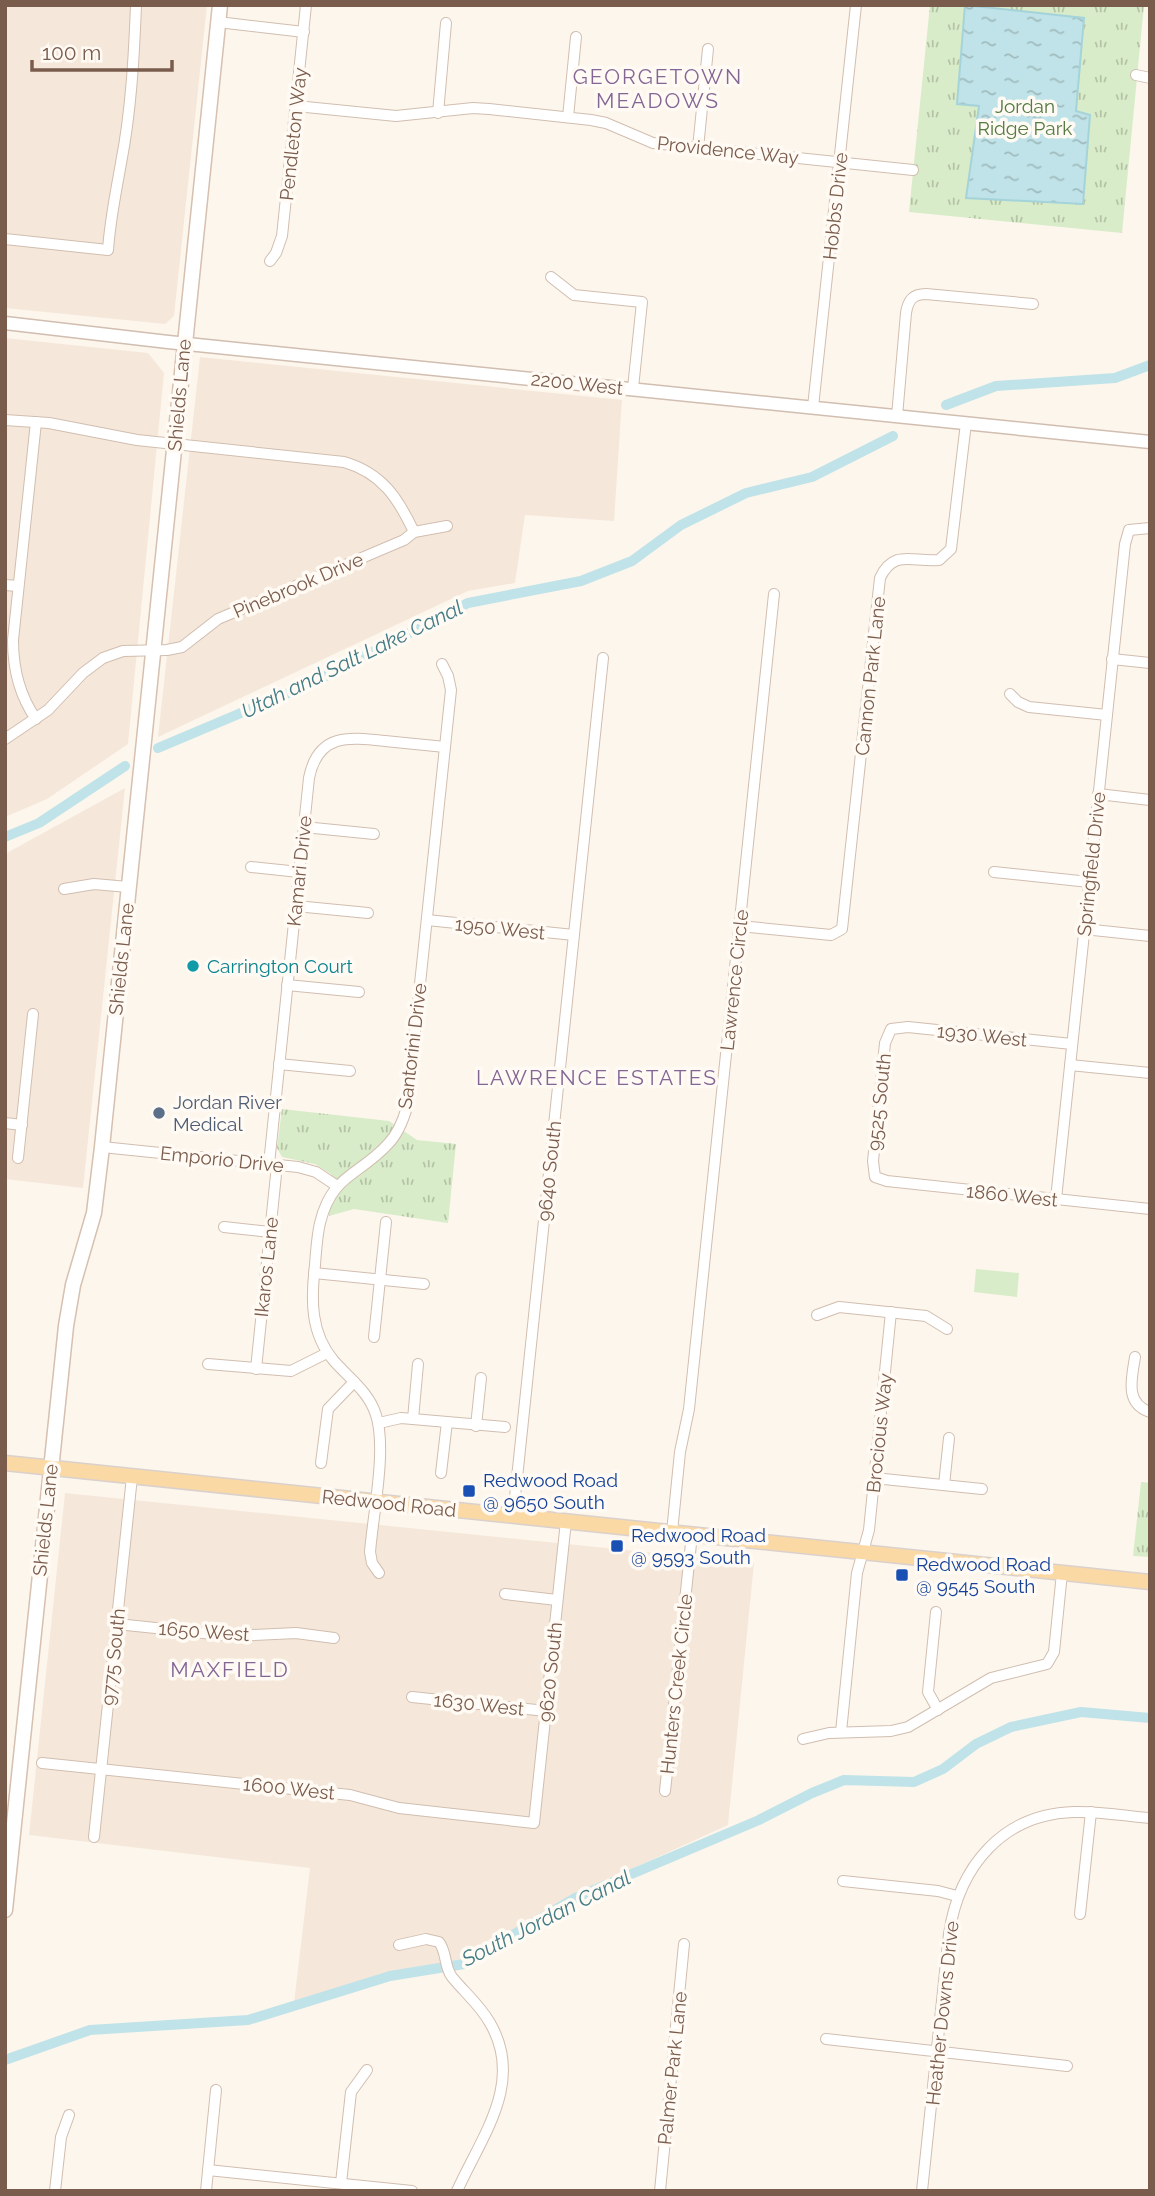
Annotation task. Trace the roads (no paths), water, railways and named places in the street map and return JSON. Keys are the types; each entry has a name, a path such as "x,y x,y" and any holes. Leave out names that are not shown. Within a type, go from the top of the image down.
{"main road":[{"name":"Shields Lane","path":"5,1910 67,1314 92,1220 103,1147 220,5"},
{"name":"Redwood Road","path":"5,1463 1150,1582"}],"street":[{"path":"5,239 108,250 113,203 124,145 136,5"},
{"name":"Pendleton Way","path":"270,261 282,236 306,5"},
{"name":"Hobbs Drive","path":"813,407 856,5"},
{"path":"218,22 304,32"},
{"path":"438,113 446,23"},
{"path":"568,117 576,37"},
{"path":"698,148 708,49"},
{"path":"1136,75 1150,78"},
{"name":"Providence Way","path":"296,106 396,116 473,108 568,117 606,123 653,143 913,170"},
{"path":"551,277 574,295 642,302 633,388"},
{"path":"897,416 906,313 914,296 926,294 1033,304"},
{"name":"2200 West","path":"5,323 1150,442"},
{"path":"5,421 36,422 115,437 354,465 373,474 388,487 401,503 414,532"},
{"path":"36,422 13,640 14,664 24,700 36,719"},
{"name":"Cannon Park Lane","path":"740,926 831,935 839,932 844,925 880,578 889,564 898,559 934,561 943,558 951,549 966,423"},
{"name":"Pinebrook Drive","path":"5,739 36,719 90,666 103,658 123,651 174,650 182,647 218,619 404,540 414,532 447,526"},
{"name":"Springfield Drive","path":"1056,1199 1125,544 1129,530 1150,528"},
{"path":"5,585 18,586"},
{"name":"Lawrence Circle","path":"672,1532 680,1452 689,1409 774,594"},
{"name":"9640 South","path":"513,1516 603,658"},
{"path":"1112,659 1150,663"},
{"name":"Santorini Drive","path":"379,1573 372,1563 370,1552 381,1445 379,1423 370,1401 327,1353 314,1321 312,1295 320,1224 326,1204 337,1186 388,1144 403,1120 409,1093 451,690 442,664"},
{"path":"1010,694 1029,707 1107,715"},
{"name":"Kamari Drive","path":"273,1164 279,1064 299,872 311,770 317,755 330,744 347,738 445,747"},
{"path":"1098,794 1150,800"},
{"path":"304,827 374,834"},
{"path":"251,867 299,872"},
{"path":"994,872 1089,882"},
{"path":"64,888 94,884 128,887"},
{"path":"296,906 368,913"},
{"name":"1950 West","path":"427,920 574,935"},
{"path":"1084,929 1150,936"},
{"path":"287,985 359,992"},
{"path":"18,1158 33,1014"},
{"name":"1930 West","path":"891,1028 908,1027 1072,1044"},
{"name":"9525 South","path":"875,1177 873,1161 885,1043 891,1028"},
{"path":"279,1064 350,1071"},
{"path":"1070,1065 1150,1073"},
{"path":"5,1123 22,1125"},
{"name":"Emporio Drive","path":"103,1147 310,1170 337,1186"},
{"name":"Ikaros Lane","path":"256,1369 270,1232 273,1164"},
{"name":"1860 West","path":"875,1177 887,1181 1150,1209"},
{"path":"374,1337 386,1222"},
{"path":"224,1227 270,1232"},
{"path":"314,1273 424,1284"},
{"path":"817,1315 839,1307 926,1315 947,1329"},
{"name":"Brocious Way","path":"841,1732 857,1573 869,1530 891,1312"},
{"path":"208,1364 291,1371 327,1353"},
{"path":"1135,1356 1131,1383 1133,1398 1138,1406 1150,1412"},
{"path":"413,1419 418,1364"},
{"path":"476,1426 481,1378"},
{"path":"321,1463 328,1409 354,1382"},
{"path":"379,1423 395,1418 505,1427"},
{"path":"442,1473 447,1422"},
{"path":"944,1485 949,1438"},
{"name":"9775 South","path":"94,1837 132,1477"},
{"path":"874,1478 982,1489"},
{"name":"9620 South","path":"534,1823 566,1521"},
{"name":"Hunters Creek Circle","path":"665,1791 692,1534"},
{"path":"803,1739 841,1732 900,1730 915,1724 991,1678 1042,1666 1051,1660 1054,1652 1062,1573"},
{"path":"505,1594 557,1600"},
{"path":"936,1612 928,1692 938,1710"},
{"name":"1650 West","path":"117,1624 232,1636 296,1633 334,1638"},
{"name":"1630 West","path":"412,1697 546,1711"},
{"name":"1600 West","path":"43,1763 350,1795 399,1808 534,1823"},
{"name":"Heather Downs Drive","path":"922,2191 949,1934 957,1896 965,1880 984,1853 1006,1834 1044,1816 1066,1812 1091,1812 1150,1818"},
{"path":"1080,1914 1091,1812"},
{"path":"843,1881 938,1891 957,1896"},
{"path":"399,1945 433,1939 443,1947 447,1967 490,2022 498,2043 503,2081 496,2110 457,2191"},
{"name":"Palmer Park Lane","path":"660,2191 684,1944"},
{"path":"826,2039 1067,2066"},
{"path":"341,2183 351,2092 367,2070"},
{"path":"206,2191 216,2090"},
{"path":"55,2191 61,2137 69,2115"},
{"path":"208,2169 412,2191"}],"water":[{"path":"965,5 1084,18 1076,111 1090,115 1083,204 966,198 979,106 957,104"}],"waterway":[{"name":"Utah and Salt Lake Canal","path":"946,405 996,386 1115,378 1150,365"},
{"name":"Utah and Salt Lake Canal","path":"158,748 312,683 468,603 581,581 632,561 681,525 746,493 812,477 893,436"},
{"name":"Utah and Salt Lake Canal","path":"5,837 39,823 125,766"},
{"name":"South Jordan Canal","path":"5,2060 90,2030 248,2020 390,1976 464,1964 575,1898 759,1820 844,1780 914,1782 943,1769 976,1744 1011,1727 1081,1712 1150,1718"}],"place":[{"name":"Carrington Court","path":"193,966"},
{"name":"Jordan River Medical","path":"159,1113"},
{"name":"Redwood Road @ 9650 South","path":"469,1491"},
{"name":"Redwood Road @ 9593 South","path":"617,1546"},
{"name":"Redwood Road @ 9545 South","path":"902,1575"}],"district":[{"name":"GEORGETOWN MEADOWS","path":"658,88"},
{"name":"LAWRENCE ESTATES","path":"597,1077"},
{"name":"MAXFIELD","path":"230,1669"}],"park label":[{"name":"Jordan Ridge Park","path":"1025,117"}]}
